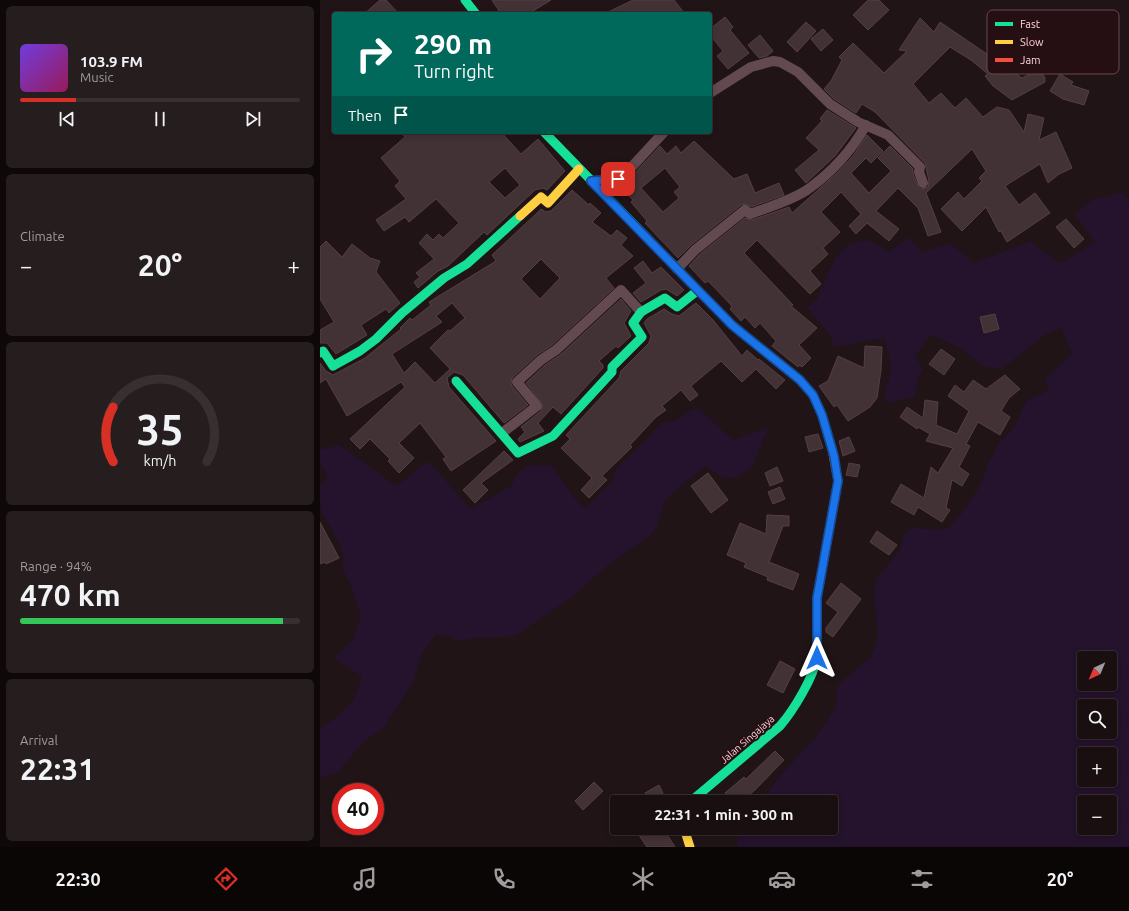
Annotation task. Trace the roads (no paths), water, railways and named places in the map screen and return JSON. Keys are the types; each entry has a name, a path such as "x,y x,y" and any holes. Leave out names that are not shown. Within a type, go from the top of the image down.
{"street":[{"path":"465,0 474,12"},
{"path":"712,91 751,67 773,61 780,62 798,72 830,104 866,125 888,135 920,166 919,172 923,183"},
{"path":"677,269 695,250 745,210 750,214 785,201 807,190 840,162 858,140 866,125"},
{"name":"Jalan Singajaya","path":"546,134 697,291 732,325 800,380 813,395 822,415 834,456 838,481 817,598 817,658 803,693 789,716 780,726 698,795"},
{"path":"591,181 618,179 628,171 662,134"},
{"path":"320,353 323,351 333,366 360,351 444,278 450,276 475,258 541,197 548,203 579,169"},
{"path":"502,433 537,406 517,382 541,360 556,350 621,290 641,312"},
{"path":"456,381 518,453 553,436 612,372 612,367 642,337 633,323 641,312 665,298 677,307 697,291"},
{"path":"686,835 690,847"}]}
